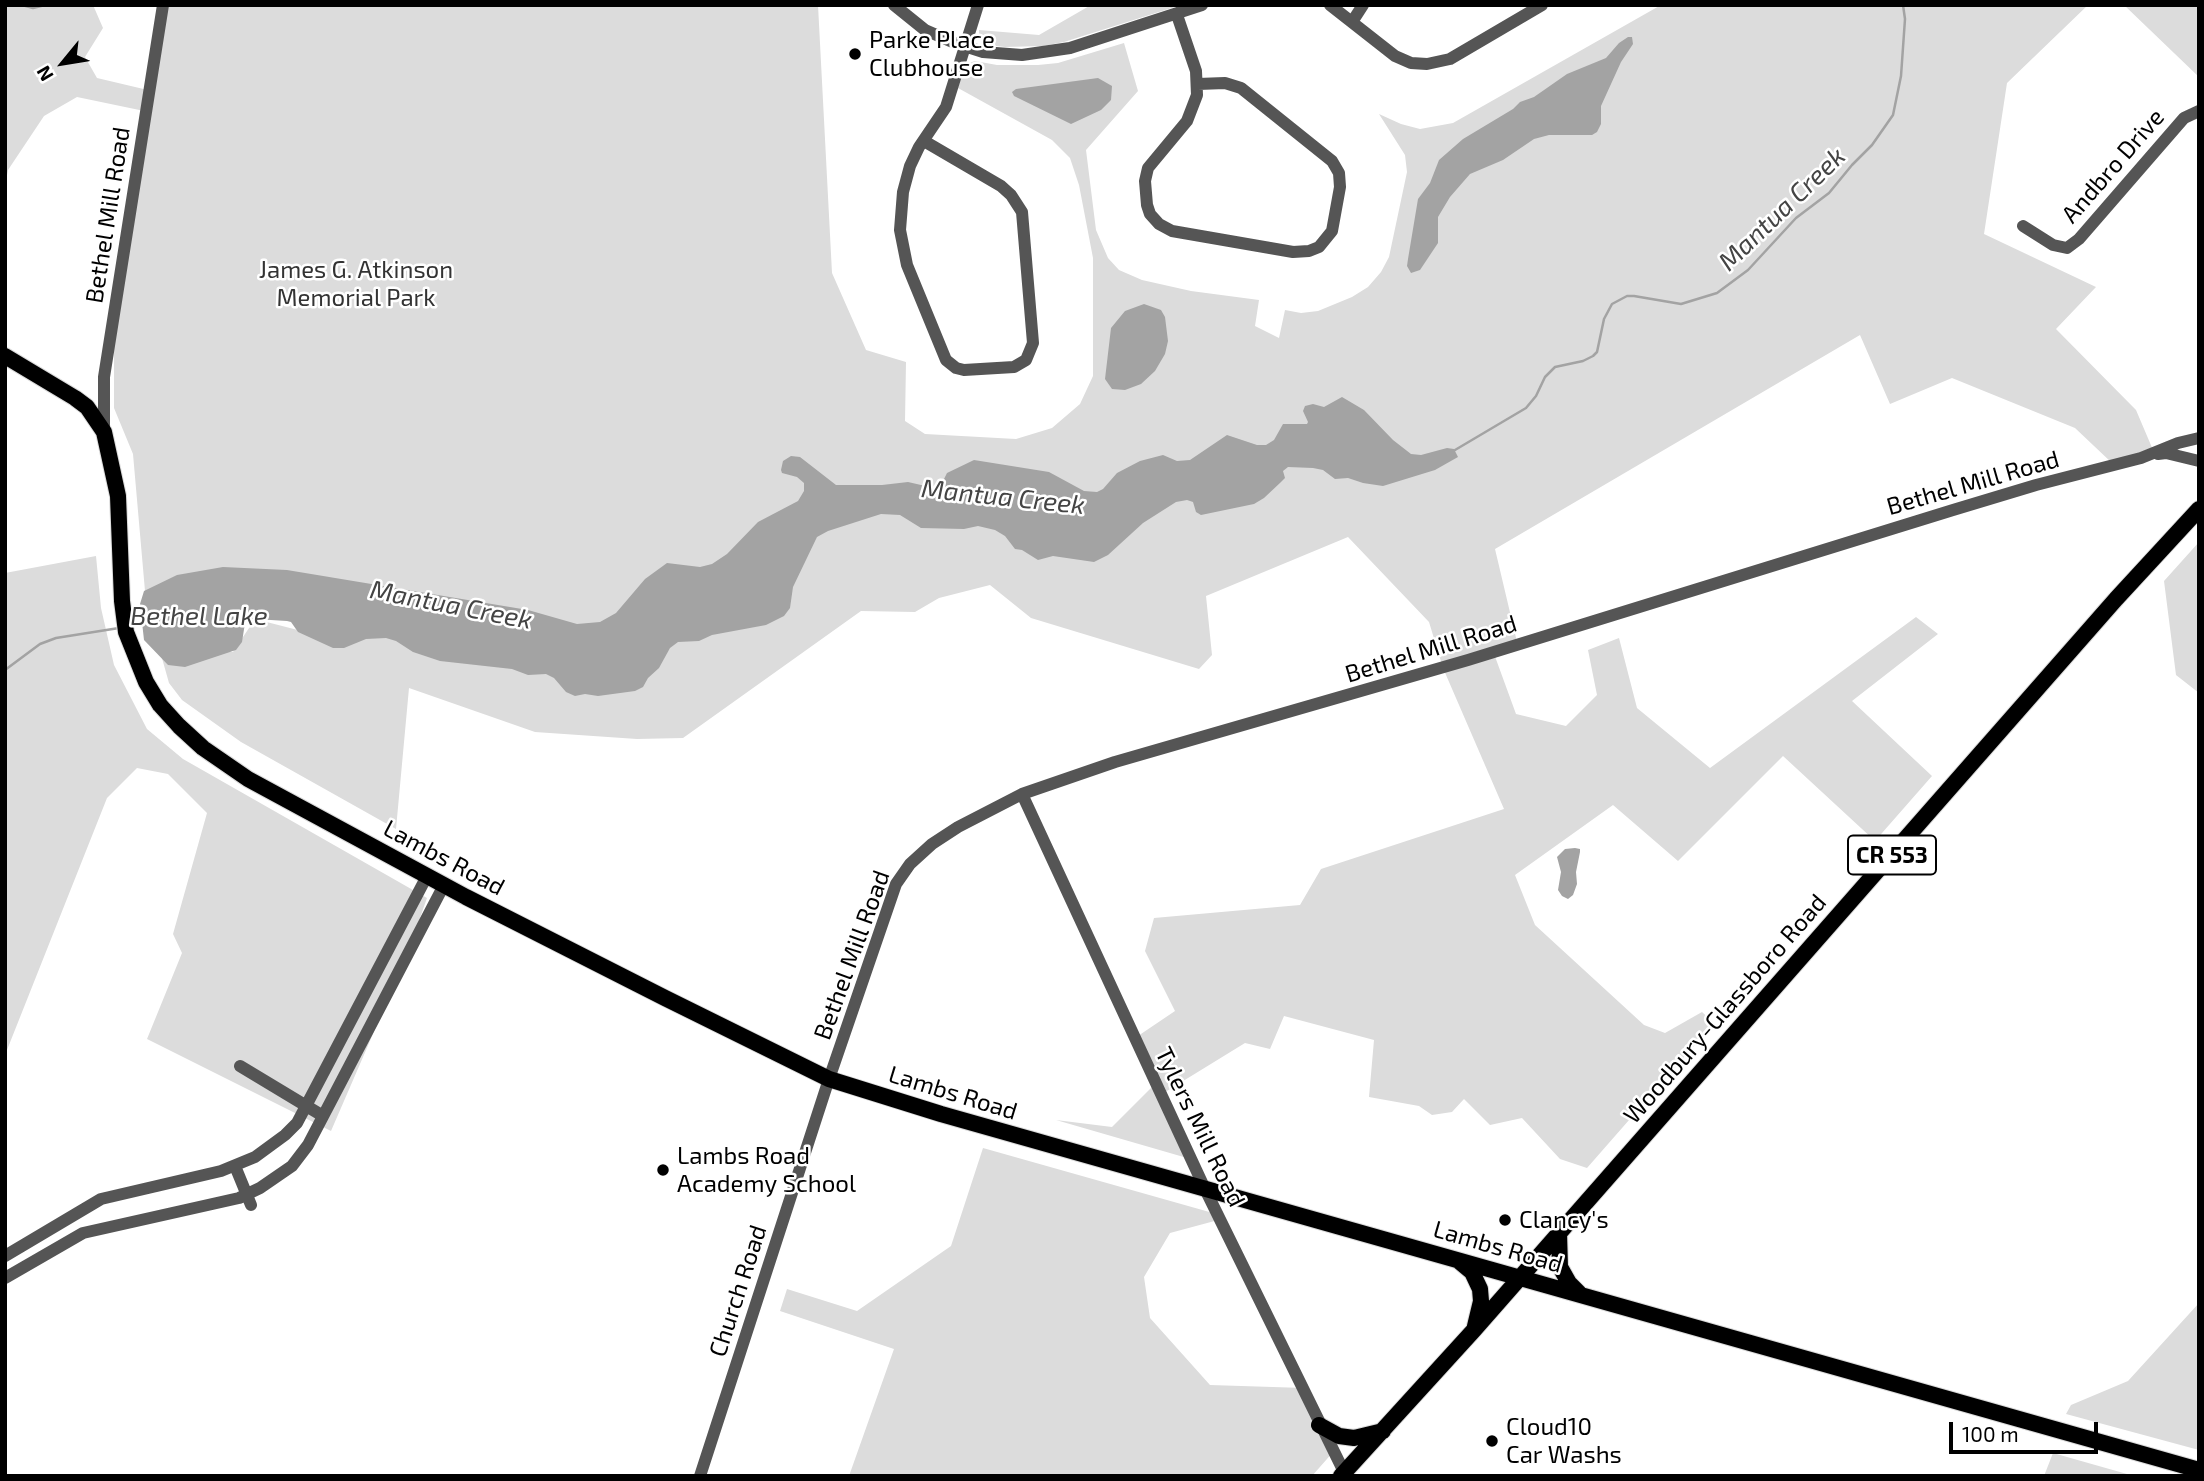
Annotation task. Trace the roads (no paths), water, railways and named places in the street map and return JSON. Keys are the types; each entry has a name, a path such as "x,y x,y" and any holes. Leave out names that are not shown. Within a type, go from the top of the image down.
{"main road":[{"name":"Lambs Road","path":"5,356 87,407 104,432 118,496 122,601 126,632 146,682 160,705 203,748 248,779 444,885 689,1010 829,1079 941,1114 2199,1470"},
{"name":"Woodbury-Glassboro Road","path":"1344,1475 2116,599 2199,509"},
{"path":"1559,1233 1560,1267 1569,1283 1581,1295"},
{"path":"1455,1258 1472,1272 1480,1289 1481,1301 1475,1329"},
{"path":"1319,1425 1339,1436 1354,1438 1383,1431"}],"street":[{"name":"Bethel Mill Road","path":"104,432 102,399 108,342 163,5"},
{"path":"894,5 925,30 965,47 1003,54 1048,52 1177,15 1202,5"},
{"path":"924,141 1000,186 1011,195 1022,212 1033,344 1026,360 1014,367 959,369 949,363 942,352 907,265 900,230 902,192 913,159 924,141 944,112 978,5"},
{"path":"1330,5 1399,58 1418,64 1432,64 1450,59 1542,5"},
{"path":"1352,22 1363,5"},
{"path":"1177,15 1198,84 1196,100 1187,121 1153,159 1146,172 1147,205 1153,218 1163,227 1172,230 1282,250 1306,252 1319,247 1333,227 1340,187 1339,173 1332,161 1241,88 1229,83 1198,84"},
{"name":"Andbro Drive","path":"2024,226 2053,245 2067,247 2079,239 2184,118 2199,111"},
{"name":"Bethel Mill Road","path":"829,1079 896,884 910,864 932,844 958,827 1022,794 1115,762 1456,663 1965,506 2141,458 2178,443 2199,438"},
{"path":"2141,458 2166,453 2199,461"},
{"name":"Tylers Mill Road","path":"1022,794 1205,1189 1344,1475"},
{"path":"21,1268 8,1254 101,1199 235,1166 255,1157 285,1135 297,1123 428,876"},
{"path":"5,1278 83,1233 249,1200 260,1188 292,1166 308,1145 444,885"},
{"path":"240,1066 323,1116"},
{"name":"Church Road","path":"700,1476 829,1079"},
{"path":"235,1166 249,1200"},
{"path":"38,1236 48,1252"}],"water":[{"path":"1628,37 1632,37 1633,44 1621,62 1601,106 1601,124 1597,132 1592,135 1549,135 1534,139 1503,160 1470,174 1450,197 1438,217 1438,243 1420,270 1411,273 1407,266 1418,199 1430,183 1439,160 1463,139 1520,102 1534,97 1567,74 1606,58"},
{"path":"1098,78 1112,86 1111,100 1101,110 1071,124 1014,96 1012,92 1016,89"},
{"path":"1144,304 1161,310 1165,317 1168,341 1165,354 1155,371 1141,384 1125,390 1112,389 1105,379 1111,328 1125,311"},
{"name":"Bethel Lake","path":"1342,397 1364,410 1411,454 1421,455 1447,448 1454,449 1458,457 1435,470 1383,486 1348,478 1335,479 1323,470 1313,468 1288,467 1283,471 1285,478 1254,504 1201,515 1196,512 1193,502 1176,502 1143,523 1108,555 1094,562 1053,556 1038,560 1022,550 1015,549 1005,536 995,530 978,526 964,529 921,528 900,515 881,514 817,537 793,587 790,608 784,616 766,625 712,635 699,641 678,642 670,648 659,668 643,687 635,691 575,696 566,692 554,678 546,674 528,675 512,669 440,661 413,652 386,638 366,639 344,648 333,648 298,632 291,622 287,621 249,620 245,623 242,642 236,650 185,667 168,665 144,640 140,604 144,591 177,575 223,567 287,570 528,610 577,624 600,622 616,613 645,579 667,563 700,567 712,564 727,554 758,522 798,501 804,491 804,483 797,477 782,473 781,470 783,461 791,456 800,457 836,485 908,482 934,488 941,485 947,473 974,460 1049,472 1084,491 1097,492 1117,473 1140,461 1163,455 1177,461 1190,460 1227,435 1257,445 1266,445 1274,440 1283,424 1307,424 1303,411 1305,406 1313,404 1324,407"},
{"path":"1565,849 1580,849 1577,884 1573,895 1568,899 1558,890 1561,872 1557,857"}],"waterway":[{"path":"22,5 33,8 45,5"},
{"name":"Mantua Creek","path":"1455,450 1526,408 1536,396 1545,377 1555,367 1593,356 1597,352 1604,319 1612,304 1627,296 1681,304 1717,293 1748,270 1796,218 1829,193 1872,145 1893,115 1901,76 1905,19 1903,5"},
{"name":"Mantua Creek","path":"134,625 144,623"},
{"name":"Mantua Creek","path":"5,670 40,644 56,638 119,628"}],"place":[{"name":"Parke Place Clubhouse","path":"855,54"},
{"name":"Lambs Road Academy School","path":"663,1170"},
{"name":"Clancy's","path":"1505,1220"},
{"name":"Cloud10 Car Washs","path":"1492,1441"}],"park label":[{"name":"James G. Atkinson Memorial Park","path":"356,284"}]}
